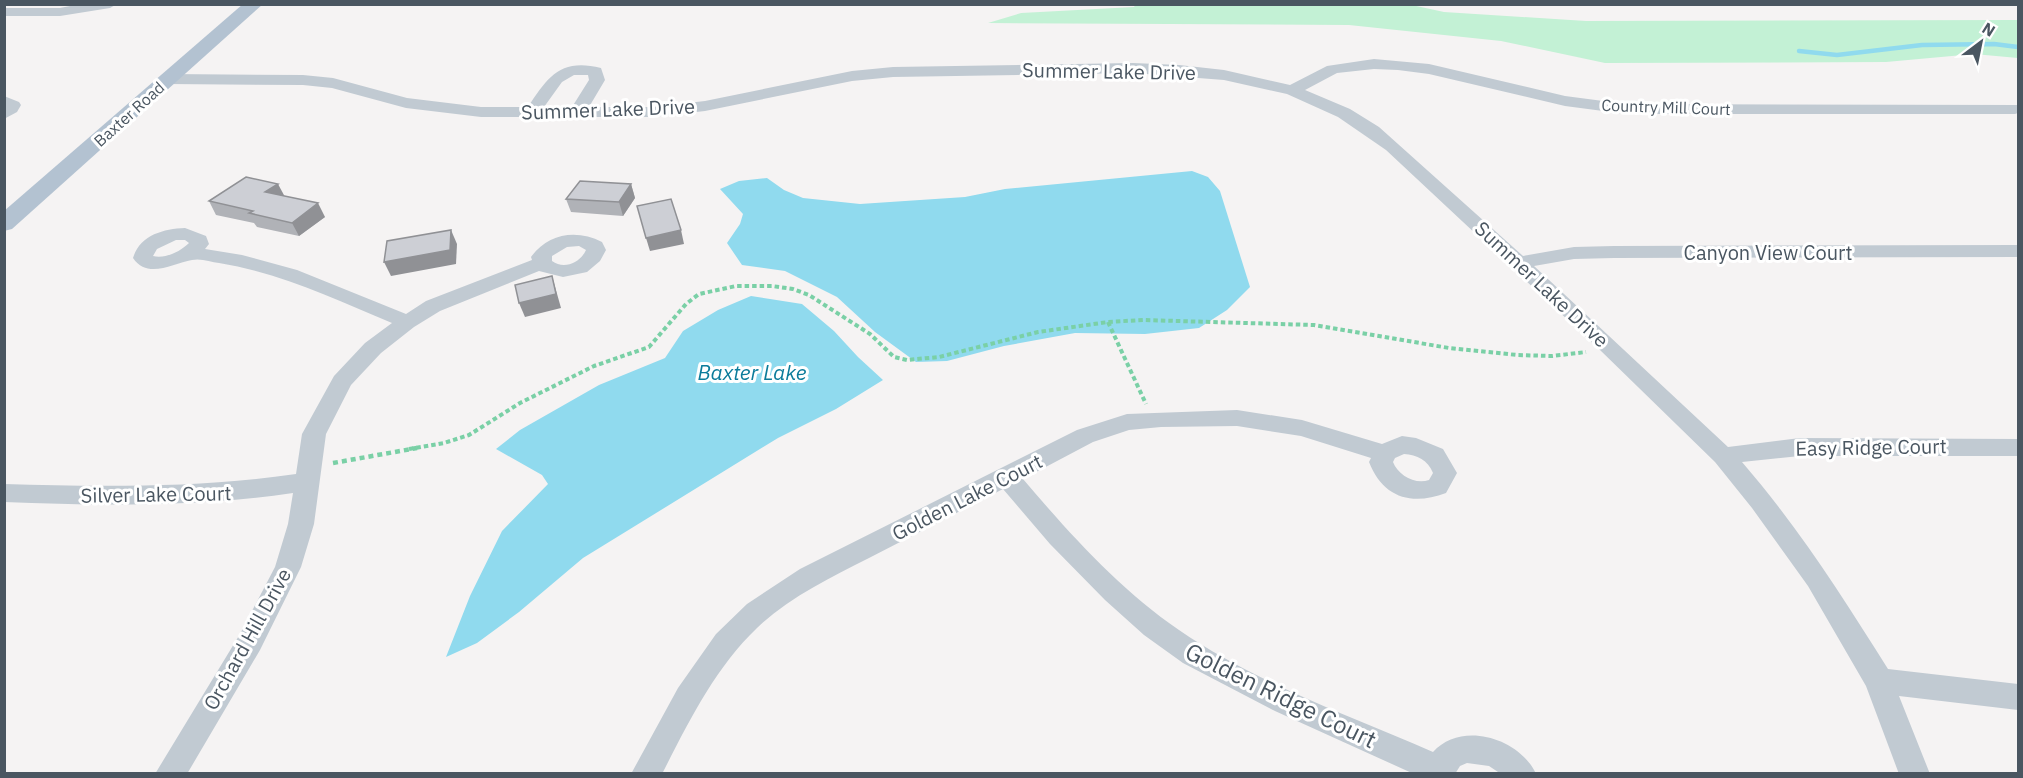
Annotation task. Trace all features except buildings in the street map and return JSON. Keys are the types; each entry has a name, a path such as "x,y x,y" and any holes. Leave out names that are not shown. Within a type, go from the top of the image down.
{"main road":[{"name":"Baxter Road","path":"4,224 254,4"}],"street":[{"path":"4,12 60,12 105,5"},
{"name":"Country Mill Court","path":"1292,90 1334,69 1374,64 1429,69 1565,101 1626,109 2017,106"},
{"path":"533,112 554,79 562,72 579,68 595,71 597,80 578,111"},
{"name":"Summer Lake Drive","path":"168,79 333,83 429,107 481,112 653,112 705,106 852,76 919,71 1133,68 1179,70 1224,75 1292,90 1344,113 1374,131 1519,263 1723,456 1761,501 1817,578 1879,681 1915,774"},
{"path":"4,101 13,105 4,114"},
{"name":"Canyon View Court","path":"1519,263 1574,253 1614,252 2019,251"},
{"path":"190,253 243,260 307,278 407,322"},
{"name":"Orchard Hill Drive","path":"170,774 250,642 288,567 301,524 314,434 342,381 373,348 407,322 433,306 542,263"},
{"name":"Golden Lake Court","path":"646,774 698,680 743,625 808,577 1085,436 1127,422 1237,418 1302,428 1383,453"},
{"name":"Easy Ridge Court","path":"1723,456 1800,447 2019,447"},
{"name":"Golden Ridge Court","path":"1007,477 1053,532 1107,586 1155,628 1209,664 1439,772 1442,763 1451,754 1465,749 1476,749 1509,761 1521,774"},
{"name":"Silver Lake Court","path":"4,492 107,497 187,496 250,491 307,482"},
{"path":"1879,681 2019,697"}],"path":[{"path":"333,463 444,443 469,435 520,403 585,370 649,348 660,338 686,304 699,294 755,285 793,289 808,295 863,329 894,357 907,360 939,357 1038,332 1108,322 1143,320 1314,325 1449,348 1488,352 1564,356 1590,352"},
{"path":"1108,322 1146,405"}],"green space":[{"path":"1136,4 1407,4 1444,12 1586,21 2018,20 2018,58 1974,54 1886,62 1605,63 1501,41 1349,25 988,23 1021,13 1134,7"}],"water":[{"path":"1192,171 1208,177 1220,191 1250,287 1227,310 1199,328 1145,334 1075,333 1004,346 947,361 916,362 875,332 837,297 785,271 742,265 727,243 740,224 743,214 720,189 739,181 767,178 784,190 803,198 860,204 965,197 1005,189"},
{"name":"Baxter Lake","path":"751,296 802,304 834,331 883,380 836,409 778,438 583,558 519,612 477,643 446,657 470,596 502,531 548,484 542,475 496,449 520,430 599,385 665,358 683,331 718,310"}],"waterway":[{"path":"1799,51 1837,55 1922,45 1994,44 2018,47"}]}
